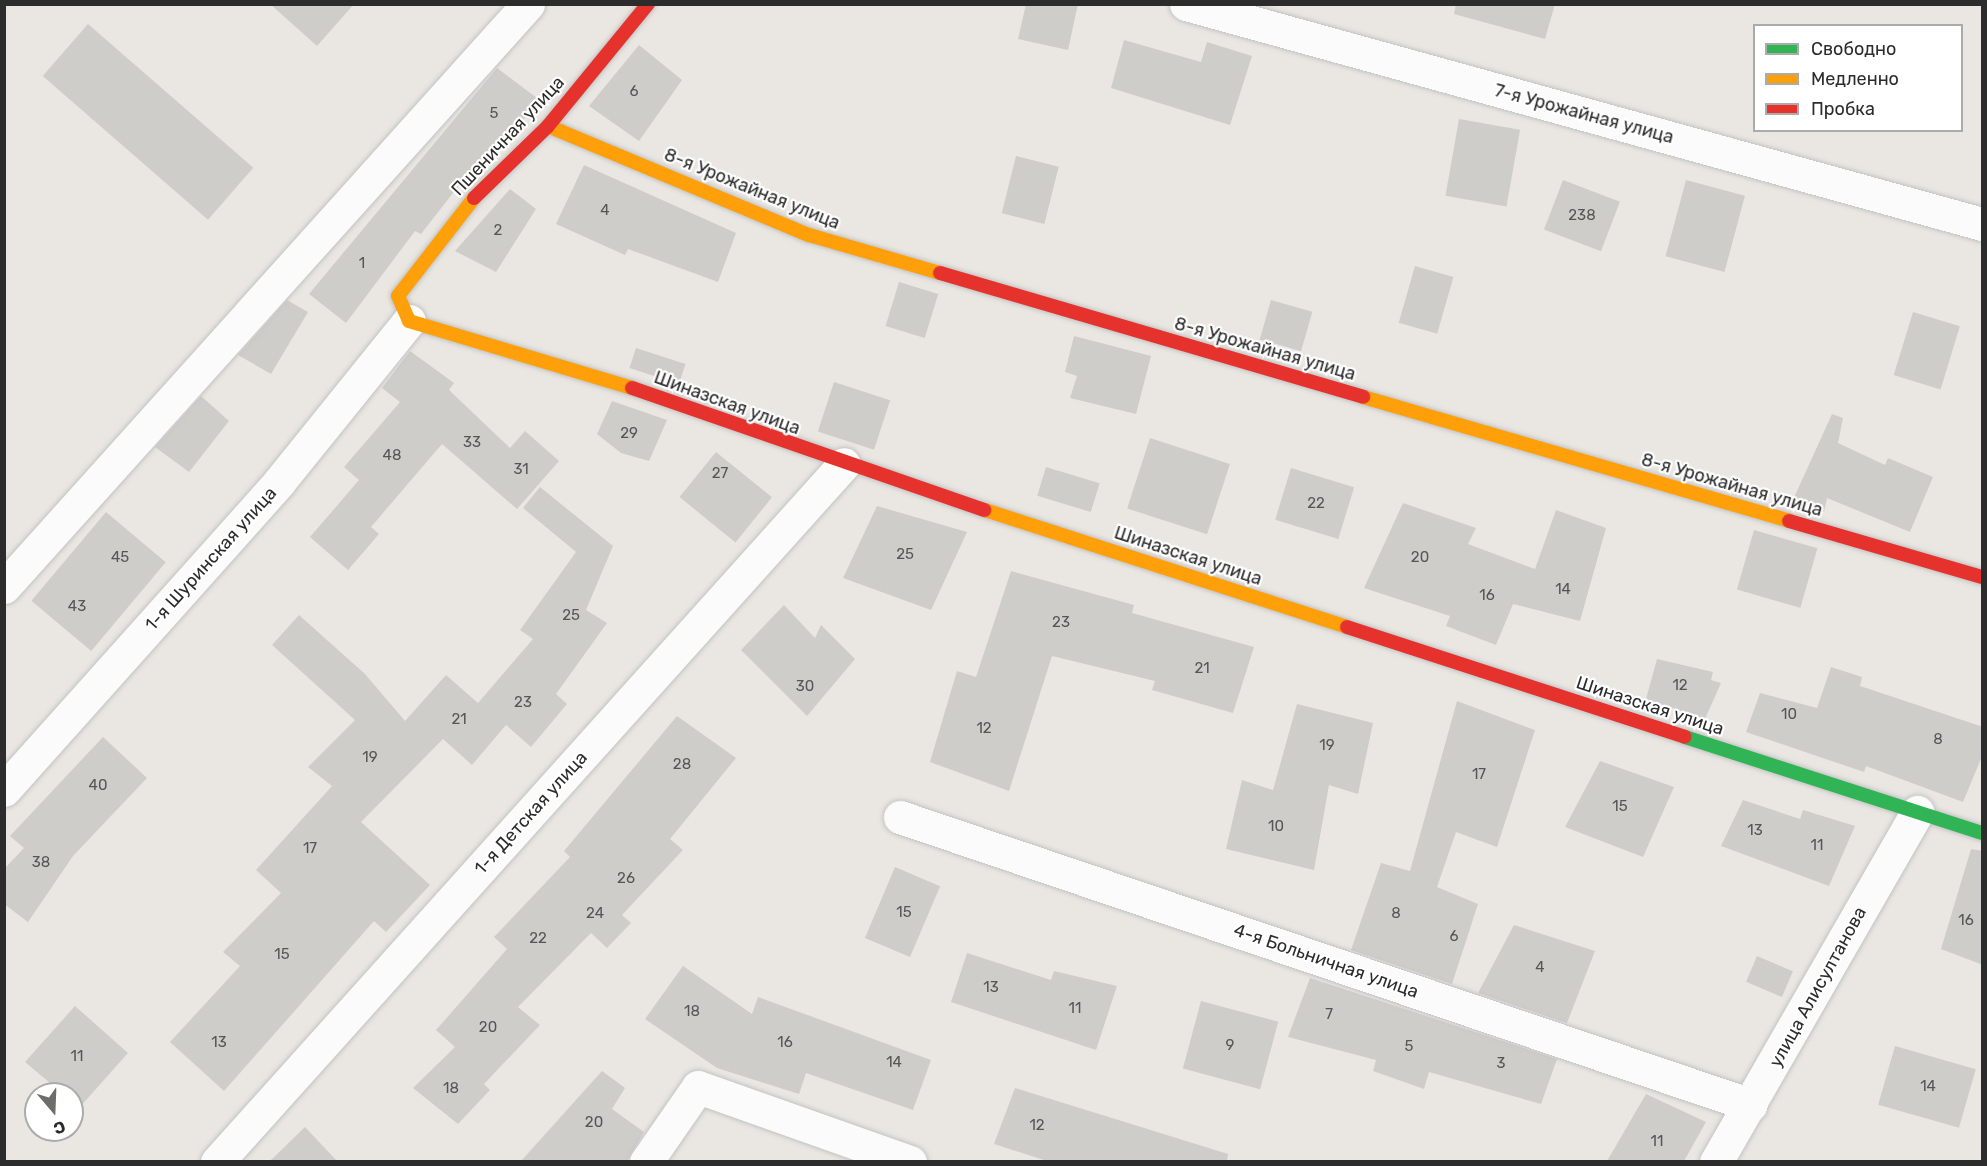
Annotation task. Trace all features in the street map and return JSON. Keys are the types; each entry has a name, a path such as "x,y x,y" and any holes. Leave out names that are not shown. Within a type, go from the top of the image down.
{"street":[{"path":"4,587 528,4"},
{"name":"Пшеничная улица","path":"404,308 466,206 548,126 648,4"},
{"name":"7-я Урожайная улица","path":"1186,4 1983,224"},
{"name":"8-я Урожайная улица","path":"548,126 809,235 1983,578"},
{"name":"Шиназская улица","path":"404,308 844,464 1983,833"},
{"name":"1-я Шуринская улица","path":"4,790 279,482 404,308"},
{"name":"1-я Детская улица","path":"218,1161 844,464"},
{"name":"улица Алисултанова","path":"1716,1161 1751,1106 1917,812"},
{"name":"4-я Больничная улица","path":"900,817 1751,1106"},
{"path":"646,1161 698,1087 910,1161"}],"building":[{"path":"270,4 354,4 317,46"},
{"path":"1026,4 1078,4 1068,50 1018,39"},
{"path":"1456,4 1555,4 1545,39 1454,14"},
{"path":"88,24 253,168 208,220 43,76"},
{"path":"1124,40 1201,62 1207,42 1252,56 1230,125 1111,88"},
{"path":"639,45 682,80 639,141 589,106"},
{"path":"497,68 541,101 453,193 421,234 415,231 346,323 309,294"},
{"path":"1459,119 1520,130 1507,207 1445,196"},
{"path":"1016,156 1059,167 1044,224 1002,213"},
{"path":"584,165 736,233 718,282 628,249 625,255 556,224"},
{"path":"1563,180 1620,202 1601,251 1544,229"},
{"path":"1686,180 1745,196 1724,272 1666,256"},
{"path":"510,189 536,209 496,272 455,251"},
{"path":"1415,266 1453,277 1437,334 1399,323"},
{"path":"899,282 938,294 925,338 886,326"},
{"path":"287,300 308,312 271,374 238,355"},
{"path":"1271,300 1312,312 1301,351 1260,339"},
{"path":"1913,312 1960,326 1941,389 1894,375"},
{"path":"1074,336 1151,356 1136,414 1070,398 1077,376 1065,372"},
{"path":"636,348 685,364 679,384 630,368"},
{"path":"410,351 454,383 449,390 510,448 525,431 559,461 517,509 442,444 371,527 379,534 348,570 310,537 359,480 344,467 400,402 382,388"},
{"path":"834,382 890,400 874,450 818,431"},
{"path":"201,396 229,421 189,472 155,447"},
{"path":"612,401 667,420 649,461 621,453 597,434"},
{"path":"1832,414 1843,418 1838,443 1885,465 1888,458 1933,477 1910,532 1827,498 1824,512 1792,502"},
{"path":"1150,438 1230,464 1207,534 1127,508"},
{"path":"716,452 772,497 735,542 679,497"},
{"path":"1046,467 1100,483 1091,512 1037,496"},
{"path":"1291,468 1354,487 1338,539 1275,520"},
{"path":"540,487 613,546 586,610 607,623 556,694 567,704 531,747 506,725 472,765 443,739 361,822 430,885 386,932 374,921 224,1091 170,1042 240,966 223,952 281,893 256,870 332,786 308,767 355,720 272,645 299,615 365,674 405,721 446,675 478,703 533,639 520,630 576,552 523,508"},
{"path":"1403,503 1476,528 1468,544 1535,569 1556,510 1606,528 1580,621 1513,604 1496,645 1446,626 1450,616 1364,588"},
{"path":"877,506 967,532 931,610 843,578"},
{"path":"106,512 166,562 91,651 31,601"},
{"path":"1754,530 1817,548 1800,608 1737,590"},
{"path":"1011,571 1134,605 1132,613 1254,647 1233,713 1152,690 1155,681 1052,656 1009,791 930,762 957,671 976,677"},
{"path":"784,605 815,638 821,625 855,659 807,716 741,650"},
{"path":"1657,659 1713,672 1711,680 1721,683 1705,719 1646,699"},
{"path":"1831,667 1862,677 1860,686 1983,727 1983,754 1963,802 1866,766 1864,772 1746,732 1760,693 1817,708"},
{"path":"1457,701 1535,730 1497,847 1456,832 1437,887 1478,904 1452,984 1351,950 1381,863 1410,871"},
{"path":"1297,704 1373,723 1358,794 1329,785 1314,870 1226,849 1242,780 1273,790"},
{"path":"677,716 736,758 670,839 683,850 622,915 631,923 607,948 591,933 518,1007 540,1025 484,1084 490,1090 458,1124 413,1088 455,1047 436,1030 507,949 494,937 570,857 564,851"},
{"path":"103,737 147,778 73,856 28,922 4,904 4,869 24,848 10,836"},
{"path":"1600,761 1674,787 1643,857 1565,827"},
{"path":"1743,800 1800,819 1803,810 1855,826 1829,886 1721,846"},
{"path":"1971,849 1983,851 1983,965 1941,949"},
{"path":"895,867 940,886 910,957 865,938"},
{"path":"1514,925 1595,951 1567,1023 1478,993"},
{"path":"967,953 1051,980 1054,971 1117,986 1096,1050 951,1002"},
{"path":"1757,956 1793,971 1782,997 1746,982"},
{"path":"683,966 752,1014 758,997 931,1060 913,1110 806,1073 799,1094 717,1068 645,1019"},
{"path":"1310,978 1557,1059 1541,1104 1429,1072 1424,1089 1373,1071 1376,1060 1288,1037"},
{"path":"1201,1001 1278,1022 1260,1089 1183,1069"},
{"path":"75,1006 128,1053 84,1102 84,1082 49,1082 25,1062"},
{"path":"1895,1046 1976,1069 1959,1128 1878,1105"},
{"path":"602,1071 625,1088 612,1109 644,1132 627,1161 521,1161"},
{"path":"1015,1088 1228,1154 1227,1161 1047,1161 994,1144"},
{"path":"1646,1094 1706,1122 1684,1161 1607,1161"},
{"path":"305,1127 337,1161 270,1161"}],"traffic: fast":[{"path":"1685,737 1982,833"}],"traffic: slow":[{"path":"548,126 809,235 940,273"},
{"path":"474,198 398,296 409,321 632,388"},
{"path":"1363,397 1789,521"},
{"path":"985,510 1347,627"}],"traffic: jam":[{"path":"474,198 548,126 648,4"},
{"path":"940,273 1363,397"},
{"path":"632,388 985,510"},
{"path":"1789,521 1982,577"},
{"path":"1347,627 1685,737"}]}
